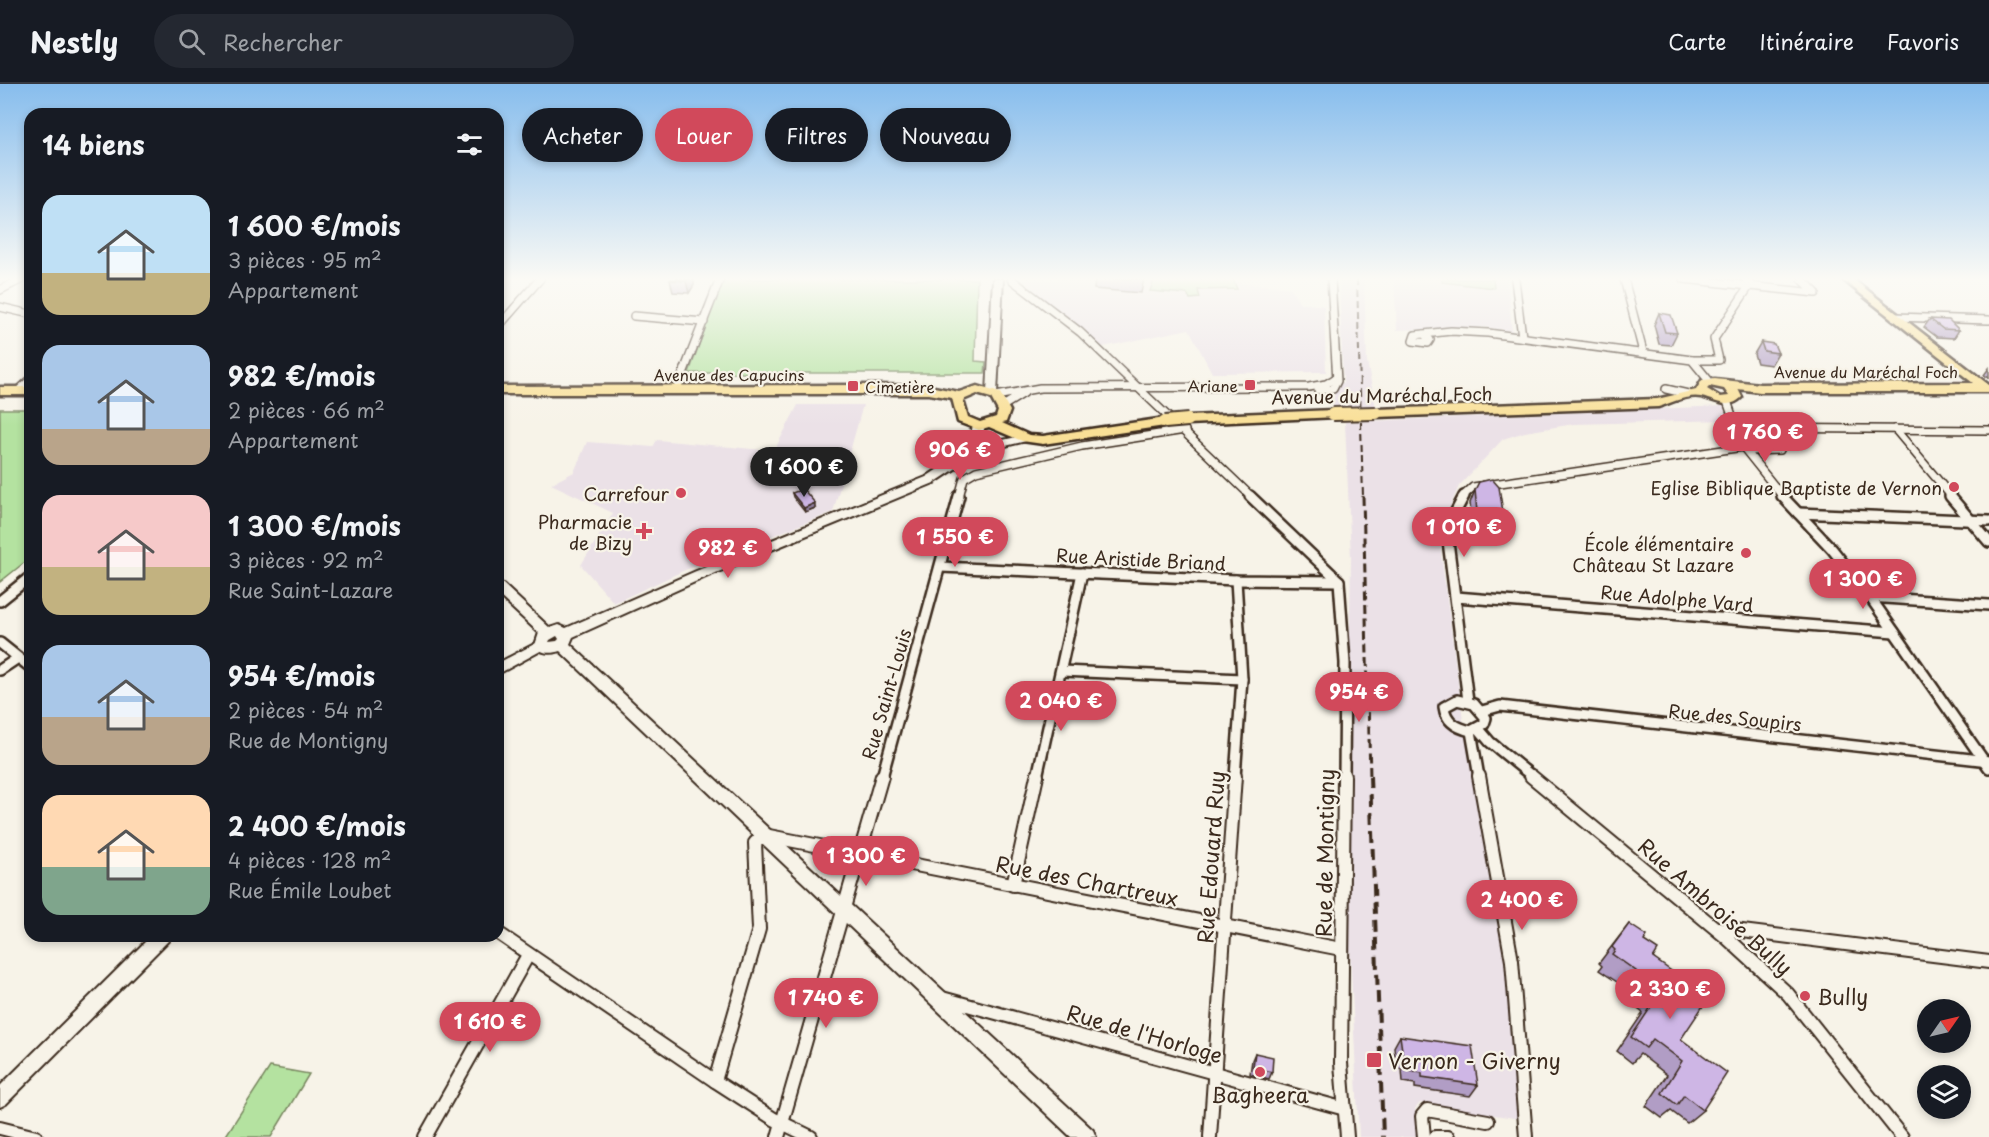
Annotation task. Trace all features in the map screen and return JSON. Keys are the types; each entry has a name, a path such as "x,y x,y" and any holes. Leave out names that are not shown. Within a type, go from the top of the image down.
{"main road":[{"path":"504,594 545,639 551,649 564,640 701,574 930,480 954,467 969,454 999,402 992,375 995,328"},
{"path":"1910,328 1987,389"},
{"path":"986,425 962,419 957,403 959,396 977,390 992,375"},
{"path":"1712,386 1712,398 1731,397"},
{"path":"1712,386 1731,397"},
{"name":"Avenue du Maréchal Foch","path":"986,425 1026,438 1043,440 1165,422 1187,425 1333,414 1648,404 1712,386 1987,389"},
{"name":"Avenue du Maréchal Foch","path":"1731,397 1747,388"},
{"name":"Avenue des Capucins","path":"504,390 929,390 959,396"},
{"path":"977,390 999,402"},
{"path":"0,391 24,391"},
{"name":"Avenue du Maréchal Foch","path":"999,402 1011,426 1022,431 1060,439"},
{"path":"969,454 989,446 1026,438"},
{"path":"564,640 764,836 1086,1137"}],"street":[{"path":"677,389 702,328"},
{"path":"1075,328 1140,388 1187,425 1336,577"},
{"path":"999,402 1040,388 1202,388 1272,392 1331,385 1336,378 1333,328"},
{"path":"1521,328 1522,337"},
{"path":"1637,328 1643,352"},
{"path":"1424,334 1472,332 1715,362 1720,357 1714,339 1720,328"},
{"path":"1692,360 1712,386"},
{"path":"999,402 1040,388"},
{"path":"1731,397 1736,428 1746,449 1773,486 1832,549 1870,597 1988,763"},
{"name":"Rue Saint-Louis","path":"778,1137 860,855 964,478 969,473 1082,446 1187,425"},
{"path":"1736,428 1989,430"},
{"path":"1895,429 1989,542"},
{"path":"1468,701 1448,541 1465,491 1473,487 1746,449 1780,450"},
{"path":"1798,513 1989,521"},
{"name":"Rue Aristide Briand","path":"941,567 1236,580 1336,577"},
{"path":"1012,885 1062,671 1082,573"},
{"name":"Rue de Montigny","path":"1336,577 1345,663 1346,744 1343,764 1341,1063 1347,1137"},
{"name":"Rue Edouard Ruy","path":"1210,1137 1242,680 1236,580"},
{"path":"0,601 24,582"},
{"name":"Rue Adolphe Vard","path":"1456,597 1894,632"},
{"path":"1870,597 1989,605"},
{"path":"504,665 545,639"},
{"path":"0,643 24,662"},
{"path":"0,670 18,658"},
{"path":"1062,671 1242,680"},
{"path":"1468,701 1482,711 1484,724 1475,730 1460,729 1445,715 1444,707 1449,702 1468,701"},
{"name":"Rue des Soupirs","path":"1482,711 1500,705 1988,763"},
{"path":"1475,730 1512,961 1526,1137"},
{"name":"Rue Ambroise Bully","path":"1475,730 1715,928 1788,994 1902,1137"},
{"path":"715,1081 759,929 755,843 764,836"},
{"name":"Rue des Chartreux","path":"764,836 1341,949"},
{"path":"1715,928 1989,962"},
{"path":"504,937 715,1081 783,1124 811,1137"},
{"path":"0,1098 156,942"},
{"path":"424,1137 528,955"},
{"name":"Rue de l'Horloge","path":"934,995 1345,1109"},
{"path":"1425,1137 1422,1116 1427,1110 1488,1121"},
{"path":"0,1128 36,1137"},
{"path":"1435,1137 1437,1135 1448,1137"}],"shaded area":[{"path":"1080,328 1325,328 1326,372 1212,373 1189,329 1103,347"},
{"path":"1341,328 1366,328 1367,361 1376,409 1332,409 1335,391 1343,382"},
{"path":"1397,328 1451,328 1397,330"},
{"path":"1492,328 1512,328 1512,331"},
{"path":"798,405 863,405 833,512 685,570 614,603 581,565 613,513 551,484 574,472 587,442 653,447 657,440 774,451"},
{"path":"1724,406 1727,420 1574,424 1525,432 1503,439 1459,486 1448,511 1443,536 1439,538 1465,735 1478,791 1512,1009 1520,1119 1420,1103 1415,1109 1417,1137 1359,1137 1349,927 1347,802 1351,558 1345,422"}],"green space":[{"path":"705,328 976,328 975,361 986,362 985,373 689,373"},
{"path":"0,409 24,409 24,563 0,582"},
{"path":"270,1067 309,1074 271,1137 225,1137"}],"building":[{"path":"1664,328 1675,328 1677,333 1665,332"},
{"path":"1761,342 1774,344 1778,353 1764,351"},
{"path":"1492,479 1499,487 1503,512 1480,516 1477,512 1475,490 1479,482"},
{"path":"803,489 815,503 804,508 792,493"},
{"path":"1629,924 1647,936 1644,941 1658,950 1653,958 1694,987 1688,995 1703,1006 1681,1039 1727,1073 1703,1110 1684,1095 1677,1105 1662,1093 1682,1061 1653,1039 1646,1048 1631,1037 1657,998 1645,989 1636,971 1612,954 1615,950 1612,947"},
{"path":"1400,1036 1472,1046 1478,1085 1422,1077 1422,1073 1410,1071 1409,1058 1403,1057"},
{"path":"1255,1053 1273,1057 1272,1072 1253,1067"}],"railway":[{"path":"1358,328 1363,497"},
{"path":"1363,496 1370,777"},
{"path":"1370,776 1383,1137"}],"place":[{"name":"Ariane","path":"1250,385"},
{"name":"Cimetière","path":"853,386"},
{"name":"Eglise Biblique Baptiste de Vernon","path":"1954,487"},
{"name":"Carrefour","path":"681,493"},
{"name":"Pharmacie de Bizy","path":"644,531"},
{"name":"École élémentaire Château St Lazare","path":"1746,553"},
{"name":"Bully","path":"1805,996"},
{"name":"Vernon - Giverny","path":"1374,1060"},
{"name":"Bagheera","path":"1260,1072"}]}
